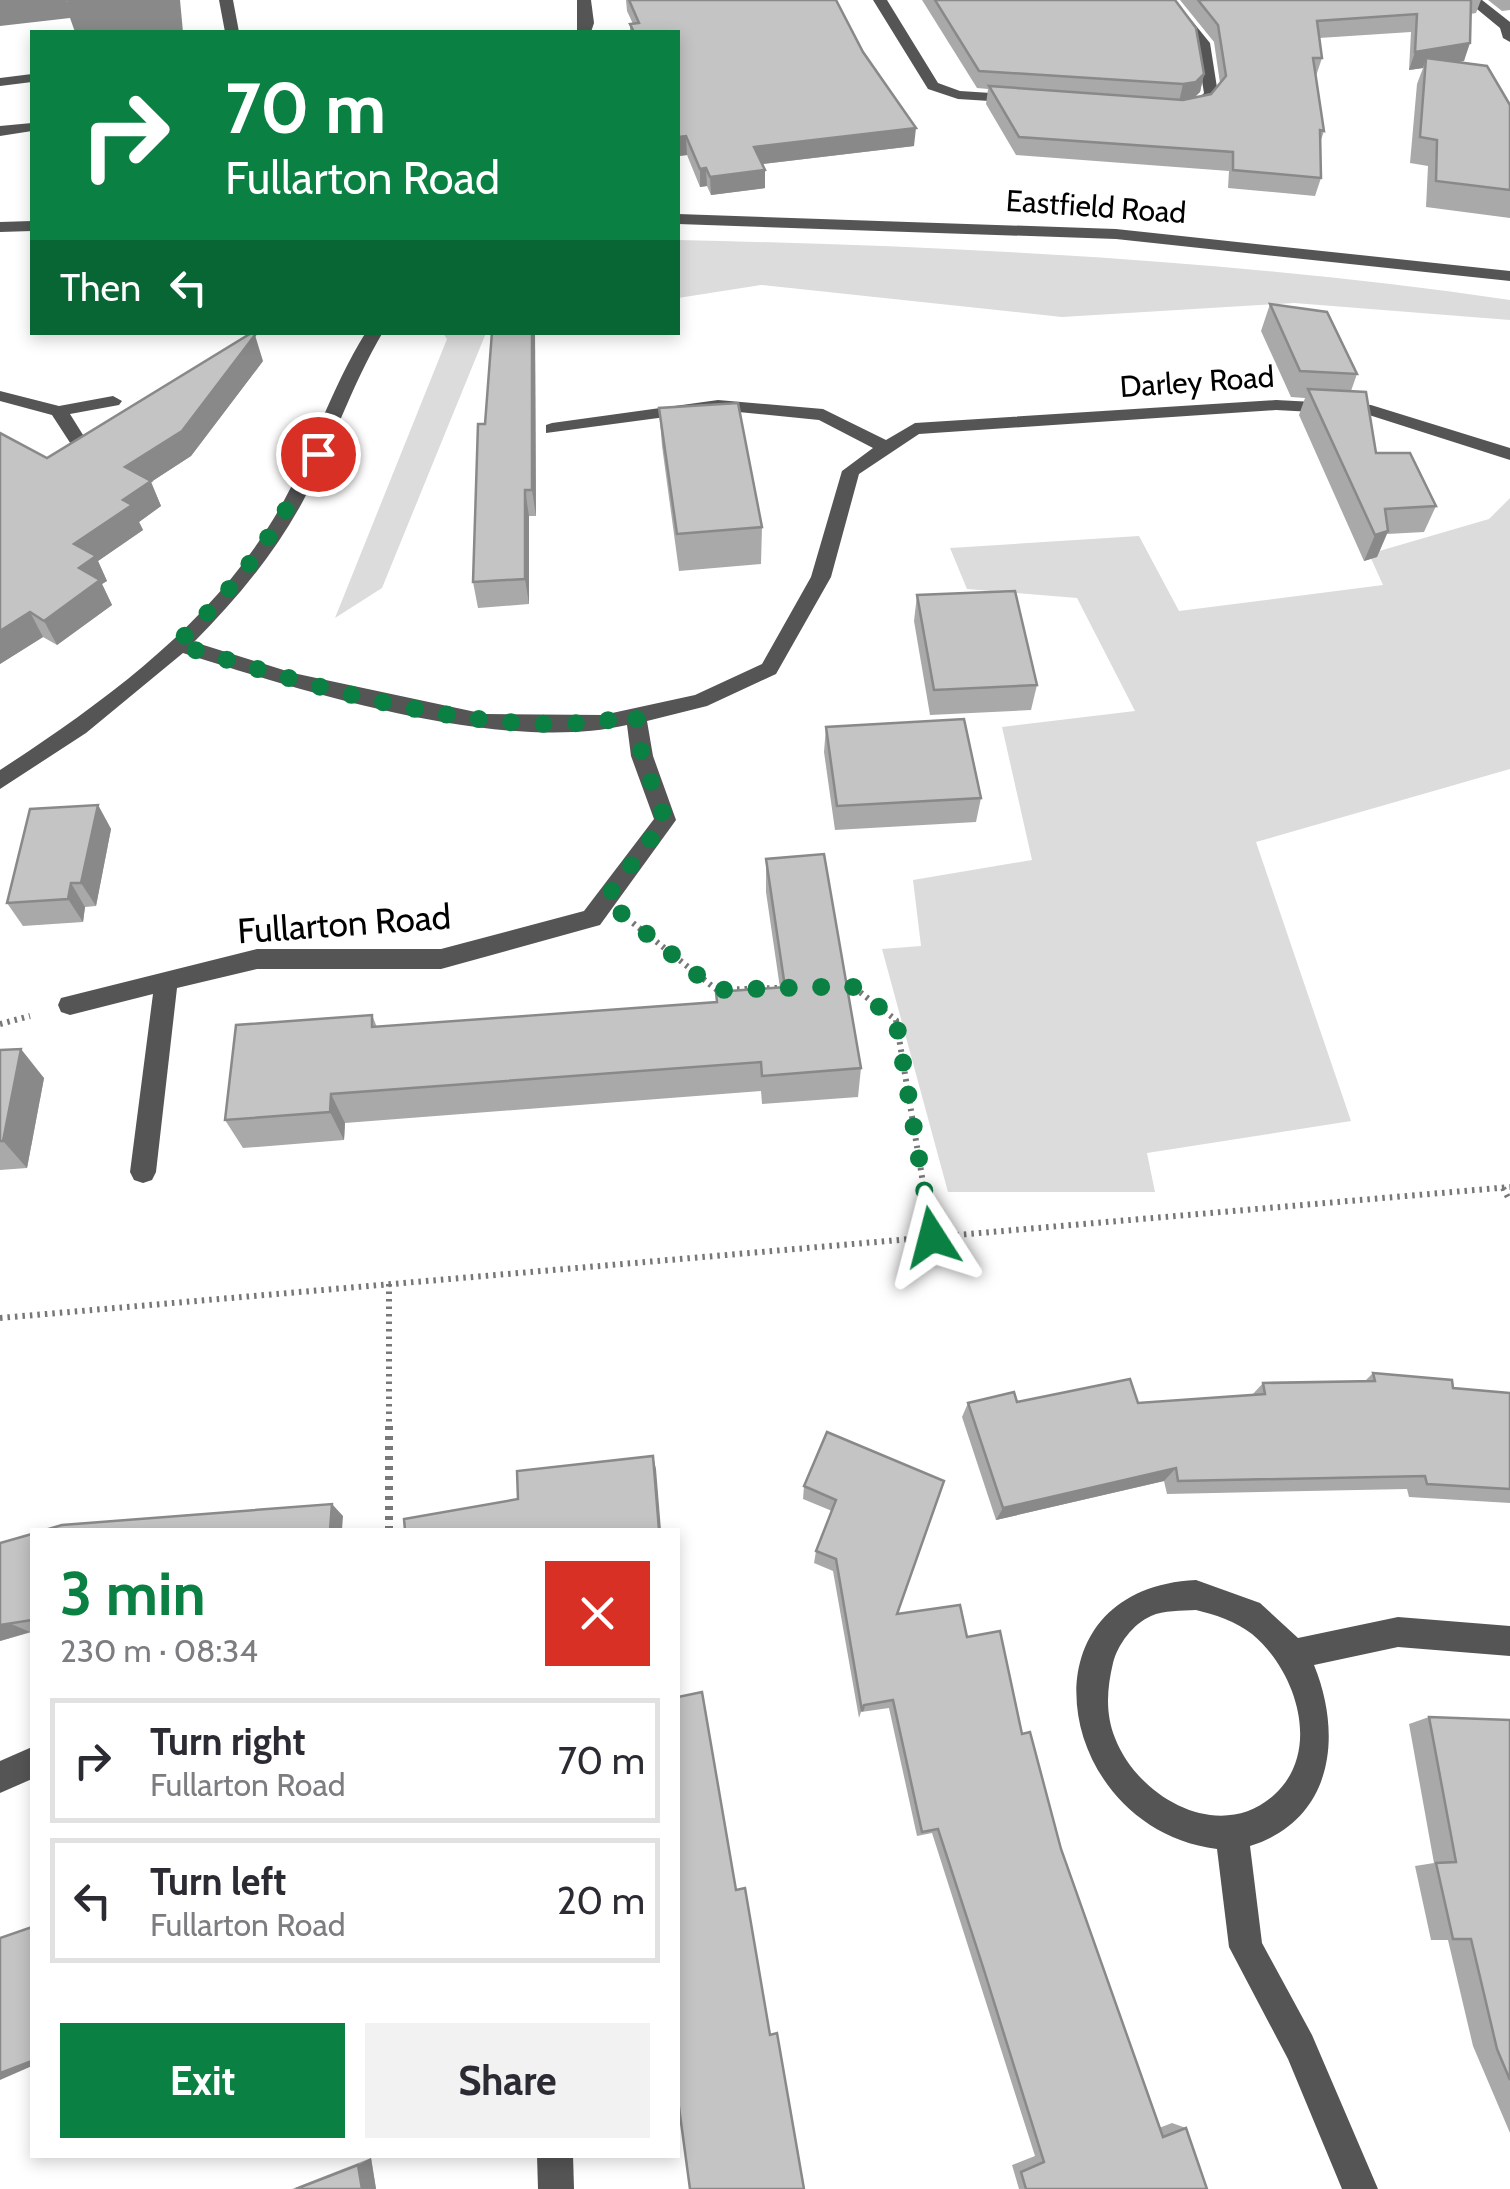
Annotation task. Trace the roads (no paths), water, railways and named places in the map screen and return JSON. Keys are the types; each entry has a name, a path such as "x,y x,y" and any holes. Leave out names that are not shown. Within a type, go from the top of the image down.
{"street":[{"path":"226,0 232,30"},
{"path":"584,0 585,30"},
{"path":"880,0 933,86 958,95 1032,100"},
{"path":"1161,109 1199,106 1211,94 1204,43 1168,0"},
{"path":"1472,0 1507,26 1510,38"},
{"path":"0,82 30,78"},
{"path":"0,131 30,127"},
{"name":"Eastfield Road","path":"680,220 1116,234 1510,276"},
{"path":"0,227 30,226"},
{"path":"354,335 362,352"},
{"path":"0,781 69,736 225,598 280,525 373,335"},
{"path":"0,396 59,411 112,401"},
{"path":"552,429 718,405 823,415 886,448"},
{"name":"Darley Road","path":"176,644 292,680 485,722 603,723 700,701 769,669 821,576 851,471 915,430 1276,405 1371,410 1510,454"},
{"path":"59,411 84,451"},
{"name":"Fullarton Road","path":"70,1005 257,959 441,958 592,918 665,820 642,756 636,715"},
{"path":"144,1172 166,982"},
{"path":"1196,1594 1232,1604 1266,1625 1293,1654 1310,1691 1314,1711 1317,1731 1312,1768 1294,1801 1267,1824 1232,1834 1193,1830 1156,1814 1124,1784 1102,1748 1092,1709 1094,1670 1107,1637 1130,1611 1162,1598 1196,1594"},
{"path":"1293,1654 1398,1632 1510,1641"},
{"path":"0,1776 30,1764"},
{"path":"1232,1834 1246,1947 1300,2047 1360,2189"},
{"path":"556,2158 556,2189"}]}
